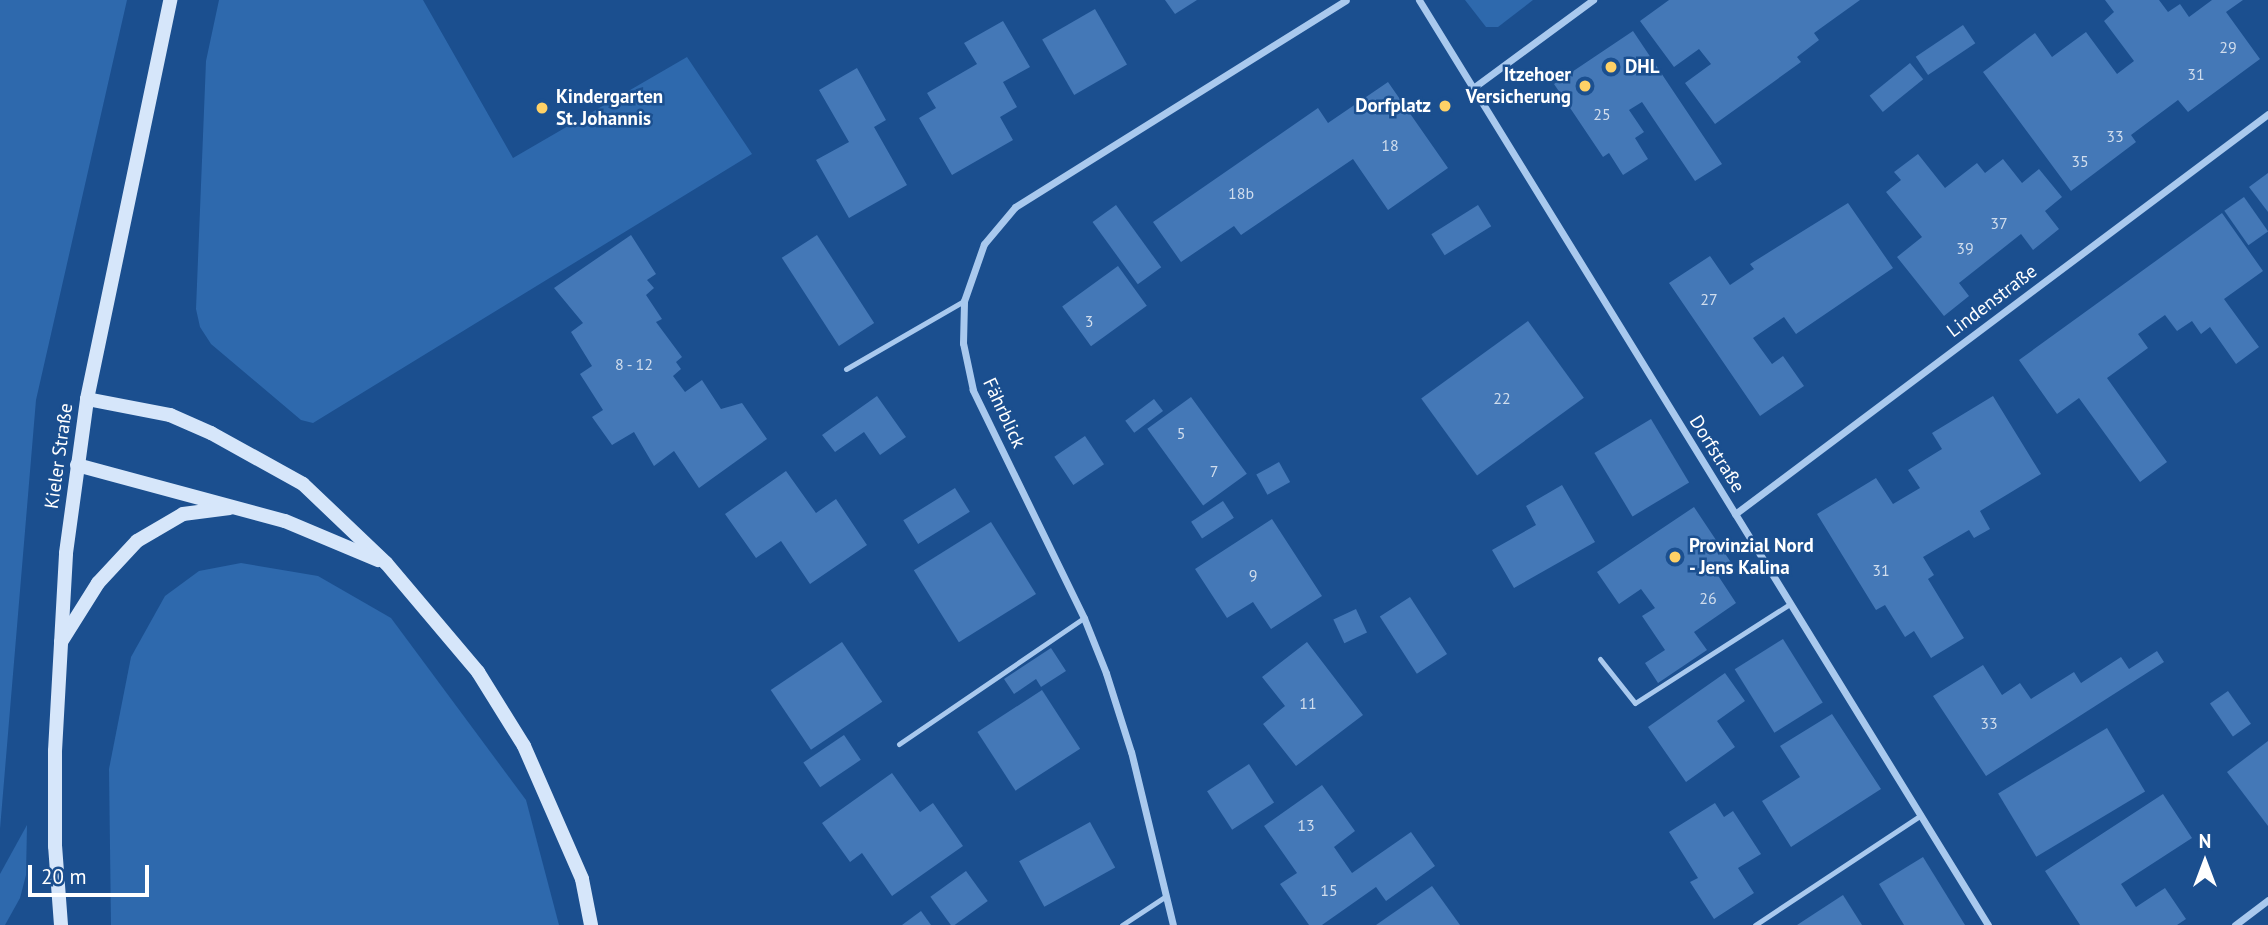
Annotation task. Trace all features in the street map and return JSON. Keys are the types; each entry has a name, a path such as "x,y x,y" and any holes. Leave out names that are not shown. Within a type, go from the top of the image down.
{"main road":[{"name":"Kieler Straße","path":"61,925 55,846 60,643 77,465 87,399 170,0"},
{"path":"87,399 170,415 234,445 303,484 386,563 478,672 524,746 578,867 591,925"},
{"path":"77,465 285,521 386,563"},
{"path":"60,643 97,583 138,541 183,514 238,507"}],"street":[{"name":"Fährblick","path":"1172,925 1131,752 1084,618 973,390 963,343 964,301 984,244 1014,207 1346,0"},
{"name":"Dorfstraße","path":"1419,0 1988,925"},
{"path":"1474,88 1592,0"},
{"name":"Lindenstraße","path":"1735,514 2268,114"},
{"path":"2235,925 2268,900"}],"lane":[{"path":"846,369 964,301"},
{"path":"1600,659 1634,704 1790,604"},
{"path":"899,744 1084,618"},
{"path":"1755,925 1921,815"},
{"path":"1122,925 1166,897"}],"shaded area":[{"path":"0,0 127,0 36,400 0,829"},
{"path":"219,0 423,0 513,158 687,57 752,154 313,423 301,420 211,344 200,327 196,309 206,61"},
{"path":"1465,0 1533,0 1498,27 1486,27"},
{"path":"241,563 318,576 391,618 526,800 559,925 111,925 109,769 131,657 165,596 199,571"},
{"path":"27,825 26,875 20,898 5,925 0,925 0,874"}],"building":[{"path":"1165,0 1197,0 1175,14"},
{"path":"1669,0 1860,0 1814,33 1819,40 1797,57 1801,62 1715,124 1685,83 1711,64 1699,49 1674,67 1640,21"},
{"path":"2105,0 2159,0 2168,12 2180,4 2189,17 2212,0 2243,0 2226,12 2260,59 2188,112 2178,100 2131,135 2136,142 2071,191 1983,72 2035,33 2052,57 2086,32 2117,74 2134,61 2104,21 2114,12"},
{"path":"1095,9 1127,64 1074,95 1042,40"},
{"path":"1003,21 1030,67 1003,82 1017,107 1000,117 1013,140 952,175 919,118 936,108 927,93 977,64 964,43"},
{"path":"1963,25 1975,43 1928,75 1916,57"},
{"path":"1633,31 1722,164 1695,181 1642,102 1629,110 1644,132 1635,138 1648,159 1623,175 1609,153 1603,157 1554,84"},
{"path":"1910,63 1923,79 1883,112 1870,96"},
{"path":"857,68 886,120 874,127 907,185 849,218 816,160 849,142 819,90"},
{"path":"1388,82 1448,168 1388,210 1353,159 1241,235 1234,226 1181,262 1153,222 1318,108 1328,123"},
{"path":"1918,154 1945,188 1977,163 1985,173 2003,159 2022,183 2039,169 2062,197 2045,211 2059,229 2033,250 2021,234 1959,283 1969,296 1944,316 1897,257 1922,237 1886,192 1901,180 1894,172"},
{"path":"2268,173 2268,212 2249,187"},
{"path":"2244,197 2268,231 2248,245 2224,211"},
{"path":"1848,203 1893,268 1796,334 1784,317 1753,338 1772,364 1783,356 1804,386 1760,416 1669,283 1710,256 1730,285 1754,269 1750,264"},
{"path":"1116,205 1161,267 1138,284 1093,222"},
{"path":"1478,205 1491,226 1445,255 1431,234"},
{"path":"2222,213 2263,271 2224,299 2259,347 2236,364 2210,327 2201,334 2192,321 2177,331 2165,315 2138,334 2148,348 2107,378 2167,462 2140,482 2079,398 2057,414 2019,360"},
{"path":"631,235 656,274 647,280 654,288 646,295 662,319 656,322 682,357 676,362 681,369 673,376 685,392 702,380 721,409 742,403 767,439 699,488 674,451 654,466 634,432 612,445 592,417 603,410 580,374 592,366 571,332 583,323 554,288"},
{"path":"817,235 874,323 839,346 782,258"},
{"path":"1118,266 1147,306 1091,346 1062,307"},
{"path":"1528,321 1584,398 1477,475 1421,399"},
{"path":"877,396 906,437 880,455 864,432 835,452 822,435"},
{"path":"1993,396 2041,474 1980,511 1990,529 1974,538 1969,530 1923,557 1934,575 1928,579 1964,638 1931,658 1914,631 1905,637 1885,605 1876,610 1817,514 1876,478 1893,504 1920,488 1908,470 1942,449 1932,433"},
{"path":"1191,397 1247,474 1203,506 1147,429"},
{"path":"1154,399 1163,411 1134,433 1125,421"},
{"path":"1651,419 1689,482 1633,516 1594,453"},
{"path":"1085,436 1104,464 1073,485 1054,457"},
{"path":"1279,462 1290,482 1267,495 1256,475"},
{"path":"786,471 816,513 836,499 867,545 810,584 781,541 756,558 725,514"},
{"path":"1562,485 1595,542 1514,588 1492,550 1536,525 1526,506"},
{"path":"955,488 970,512 918,544 903,520"},
{"path":"1223,501 1234,518 1202,538 1191,522"},
{"path":"1694,507 1732,564 1717,574 1736,603 1694,632 1707,650 1658,683 1645,663 1665,650 1642,616 1655,608 1641,589 1619,604 1597,572"},
{"path":"1272,519 1322,596 1271,629 1253,602 1227,618 1195,569"},
{"path":"991,522 1036,594 959,642 914,570"},
{"path":"1410,597 1447,654 1417,674 1380,617"},
{"path":"1356,609 1367,633 1344,643 1333,620"},
{"path":"1783,639 1823,703 1774,733 1735,669"},
{"path":"842,642 882,702 811,750 771,690"},
{"path":"1307,642 1363,715 1296,766 1263,724 1285,706 1262,677"},
{"path":"1051,648 1066,671 1041,687 1036,679 1014,694 1004,679"},
{"path":"2157,651 2164,662 1986,776 1933,696 1983,665 2002,695 2020,683 2031,699 2074,672 2081,683 2121,657 2129,669"},
{"path":"1725,673 1745,701 1717,721 1735,747 1686,782 1648,727"},
{"path":"1042,690 1080,749 1016,791 977,732"},
{"path":"2228,691 2251,724 2233,736 2210,704"},
{"path":"1832,714 1881,789 1791,847 1762,801 1800,777 1780,746"},
{"path":"2107,728 2145,791 2036,857 1998,793"},
{"path":"844,735 861,760 820,787 803,762"},
{"path":"2268,741 2268,826 2227,772"},
{"path":"1249,764 1274,803 1232,830 1207,791"},
{"path":"892,773 920,812 933,803 963,846 892,896 862,853 850,862 822,823"},
{"path":"1322,785 1355,831 1334,847 1352,873 1411,832 1435,866 1386,901 1376,887 1322,925 1309,925 1280,884 1297,873 1264,826"},
{"path":"2163,794 2192,838 2121,884 2136,907 2165,888 2186,919 2177,925 2080,925 2045,871"},
{"path":"1715,803 1724,817 1733,811 1761,854 1738,868 1754,893 1714,919 1690,882 1698,878 1669,832"},
{"path":"1090,822 1115,867 1044,907 1019,861"},
{"path":"1923,857 1965,925 1904,925 1879,884"},
{"path":"966,871 988,901 951,925 930,897"},
{"path":"1432,886 1460,925 1376,925"},
{"path":"1843,895 1862,925 1797,925"},
{"path":"921,911 931,925 902,925"}],"place":[{"name":"DHL","path":"1611,67"},
{"name":"Itzehoer Versicherung","path":"1585,86"},
{"name":"Dorfplatz","path":"1445,106"},
{"name":"Kindergarten St. Johannis","path":"542,108"},
{"name":"Provinzial Nord - Jens Kalina","path":"1675,557"}]}
